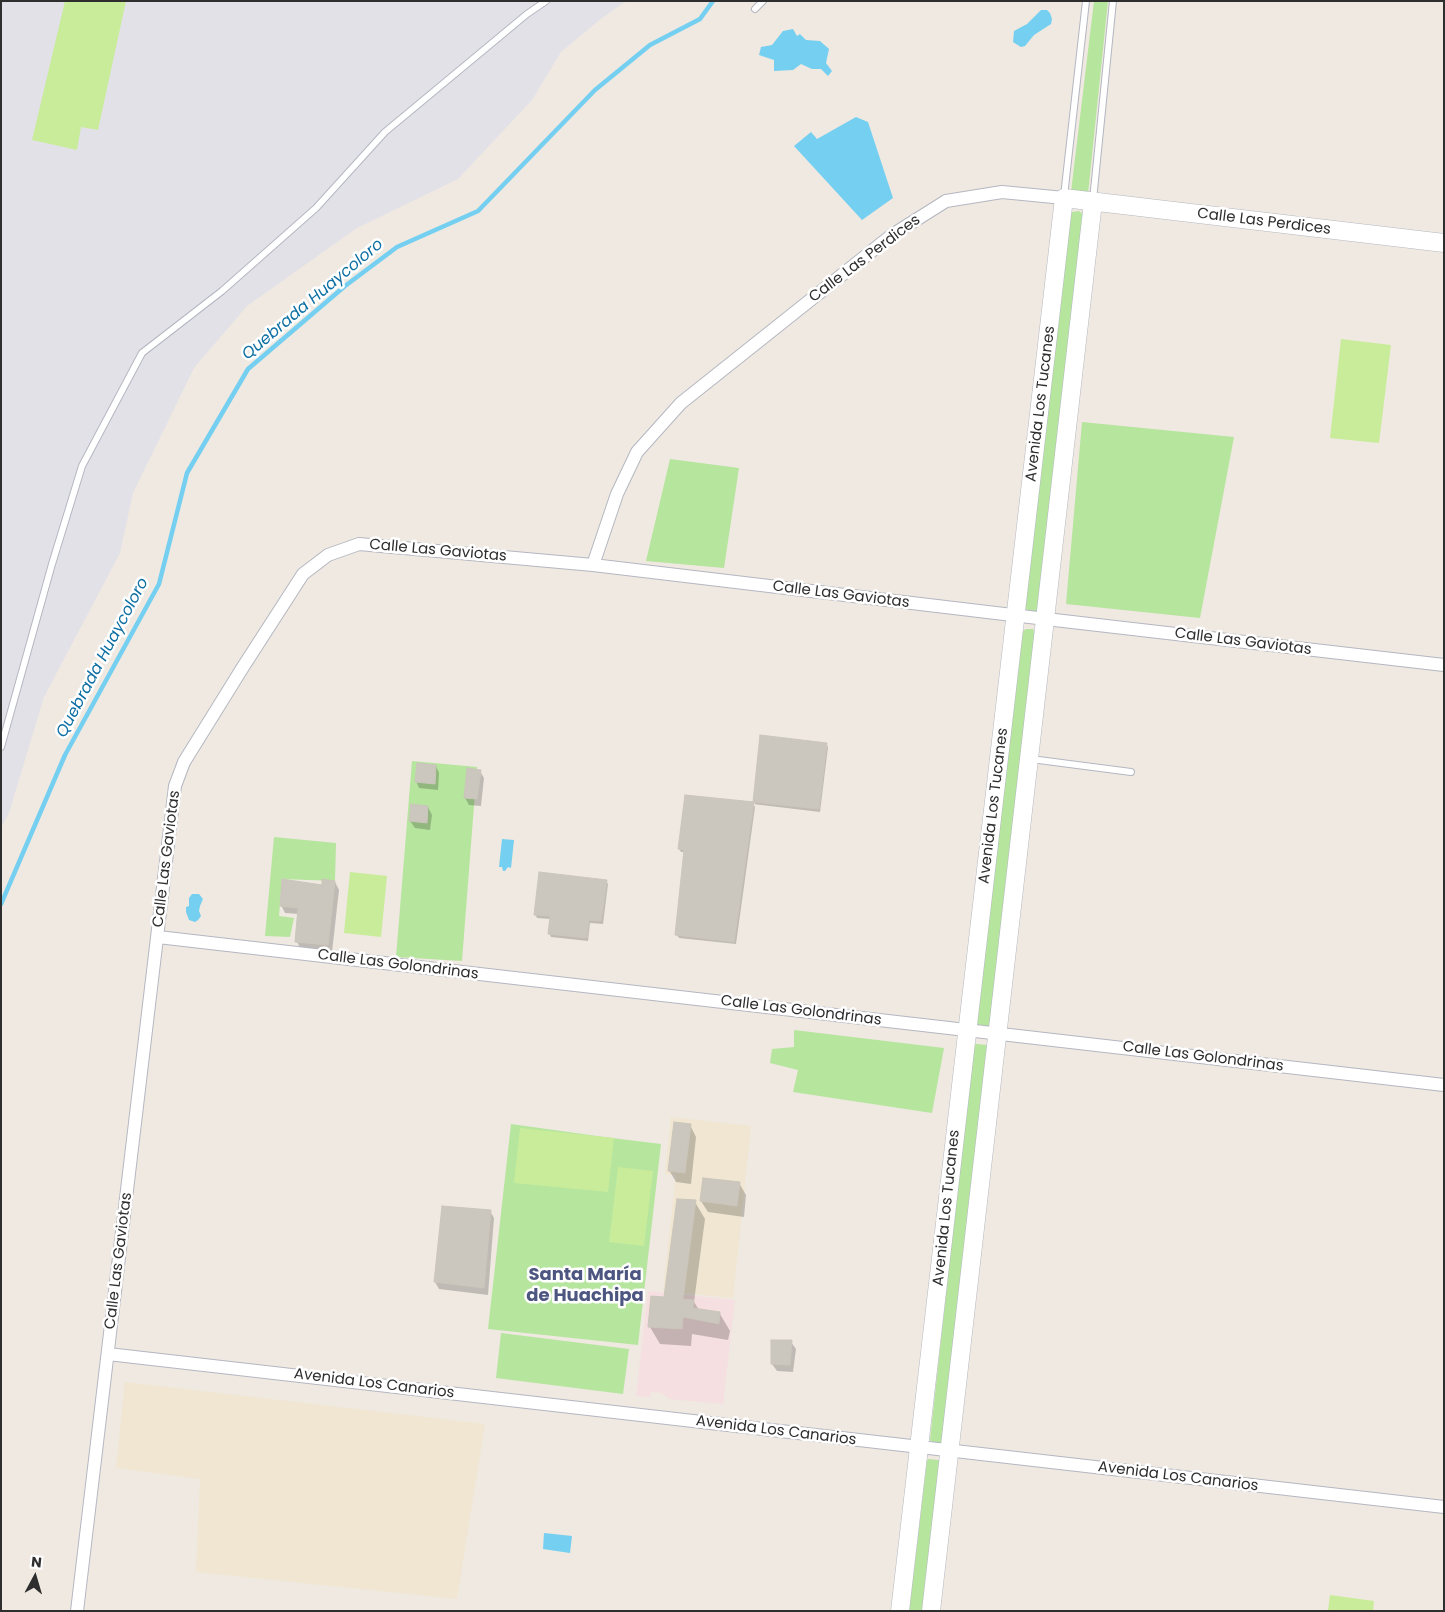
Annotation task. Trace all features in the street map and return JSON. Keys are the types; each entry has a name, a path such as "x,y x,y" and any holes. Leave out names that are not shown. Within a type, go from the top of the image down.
{"street":[{"name":"Calle Las Perdices","path":"593,565 617,494 637,452 681,403 892,235 946,201 1002,192 1444,243"},
{"name":"Avenida Los Tucanes","path":"900,1611 1064,198"},
{"name":"Avenida Los Tucanes","path":"931,1611 1093,202"},
{"name":"Calle Las Gaviotas","path":"77,1611 175,786 184,762 303,574 328,554 359,544 593,565 1046,620 1444,665"},
{"name":"Calle Las Golondrinas","path":"158,937 1444,1085"},
{"name":"Avenida Los Canarios","path":"108,1354 1444,1508"}],"lane":[{"path":"1,747 52,564 82,466 142,352 222,291 316,208 385,132 526,14 546,1"},
{"path":"755,8 763,1"},
{"name":"Avenida Los Tucanes","path":"1064,198 1086,1"},
{"name":"Avenida Los Tucanes","path":"1093,202 1113,1"},
{"path":"1030,759 1131,772"}],"shaded area":[{"path":"1,1 626,1 561,52 532,100 458,179 357,228 247,306 194,368 133,493 120,553 44,697 9,813 1,828"},
{"path":"671,1117 751,1126 733,1298 663,1291 676,1175 665,1174"},
{"path":"648,1291 735,1300 723,1404 669,1399 662,1393 651,1392 650,1397 636,1396"},
{"path":"125,1382 485,1424 457,1599 196,1572 200,1479 116,1468"}],"green space":[{"path":"65,1 126,1 98,130 81,127 77,150 32,140"},
{"path":"1094,1 1108,1 1088,194 1071,192"},
{"path":"1079,211 1083,214 1038,612 1028,613 1025,606 1068,217 1072,212"},
{"path":"1341,339 1391,345 1379,443 1330,438"},
{"path":"1082,422 1234,437 1200,618 1066,604"},
{"path":"670,459 739,468 724,568 646,561"},
{"path":"1026,629 1033,629 1036,636 992,1024 988,1028 979,1027 977,1024 1022,632"},
{"path":"412,761 477,767 462,961 396,957"},
{"path":"274,837 336,843 335,881 282,879 279,916 294,918 290,937 265,936"},
{"path":"350,872 387,876 381,937 344,933"},
{"path":"794,1030 944,1048 932,1113 793,1092 798,1070 770,1063 772,1049 794,1047"},
{"path":"976,1044 988,1045 942,1443 930,1440 973,1047"},
{"path":"511,1124 661,1144 638,1345 488,1329"},
{"path":"520,1128 614,1138 608,1192 514,1183"},
{"path":"618,1167 653,1171 644,1246 609,1242"},
{"path":"501,1333 629,1349 623,1394 496,1378"},
{"path":"928,1459 939,1460 941,1463 923,1611 909,1611 927,1461"},
{"path":"1330,1595 1374,1601 1373,1611 1328,1611"}],"water":[{"path":"1041,10 1047,10 1050,13 1051,24 1034,35 1025,46 1021,47 1013,42 1014,31 1027,24"},
{"path":"793,29 797,36 800,34 806,40 820,41 829,49 826,63 832,71 828,76 821,69 812,69 801,64 793,70 774,71 774,60 759,55 761,47 772,45 783,31"},
{"path":"856,117 868,122 893,198 862,220 794,146 811,132 817,139"},
{"path":"502,839 514,840 511,868 508,867 505,871 503,871 502,867 499,867"},
{"path":"192,894 199,894 203,899 199,911 201,916 195,922 189,920 186,912 186,907 189,906 189,898"},
{"path":"544,1533 572,1536 570,1553 543,1549"}],"building":[{"path":"760,735 827,743 819,809 753,802"},
{"path":"417,763 436,765 435,784 415,782"},
{"path":"467,768 481,770 477,799 464,798"},
{"path":"685,795 754,802 734,942 675,935 684,850 678,849"},
{"path":"411,804 428,806 427,823 409,821"},
{"path":"539,872 607,880 601,921 589,920 587,938 548,934 550,916 534,915"},
{"path":"282,879 322,885 322,879 335,881 328,945 295,942 298,908 280,906"},
{"path":"674,1122 691,1124 685,1173 668,1171"},
{"path":"703,1178 740,1182 737,1206 700,1201"},
{"path":"677,1199 696,1200 683,1299 694,1300 693,1308 720,1312 719,1324 683,1317 682,1329 648,1327 651,1296 664,1297"},
{"path":"442,1206 491,1210 484,1288 434,1282"},
{"path":"771,1340 792,1340 790,1365 771,1364"}],"waterway":[{"name":"Quebrada Huaycoloro","path":"1,904 65,755 159,584 187,473 248,369 345,286 397,247 478,211 595,90 650,45 700,19 713,1"}],"district":[{"name":"Santa María de Huachipa","path":"585,1285"}]}
